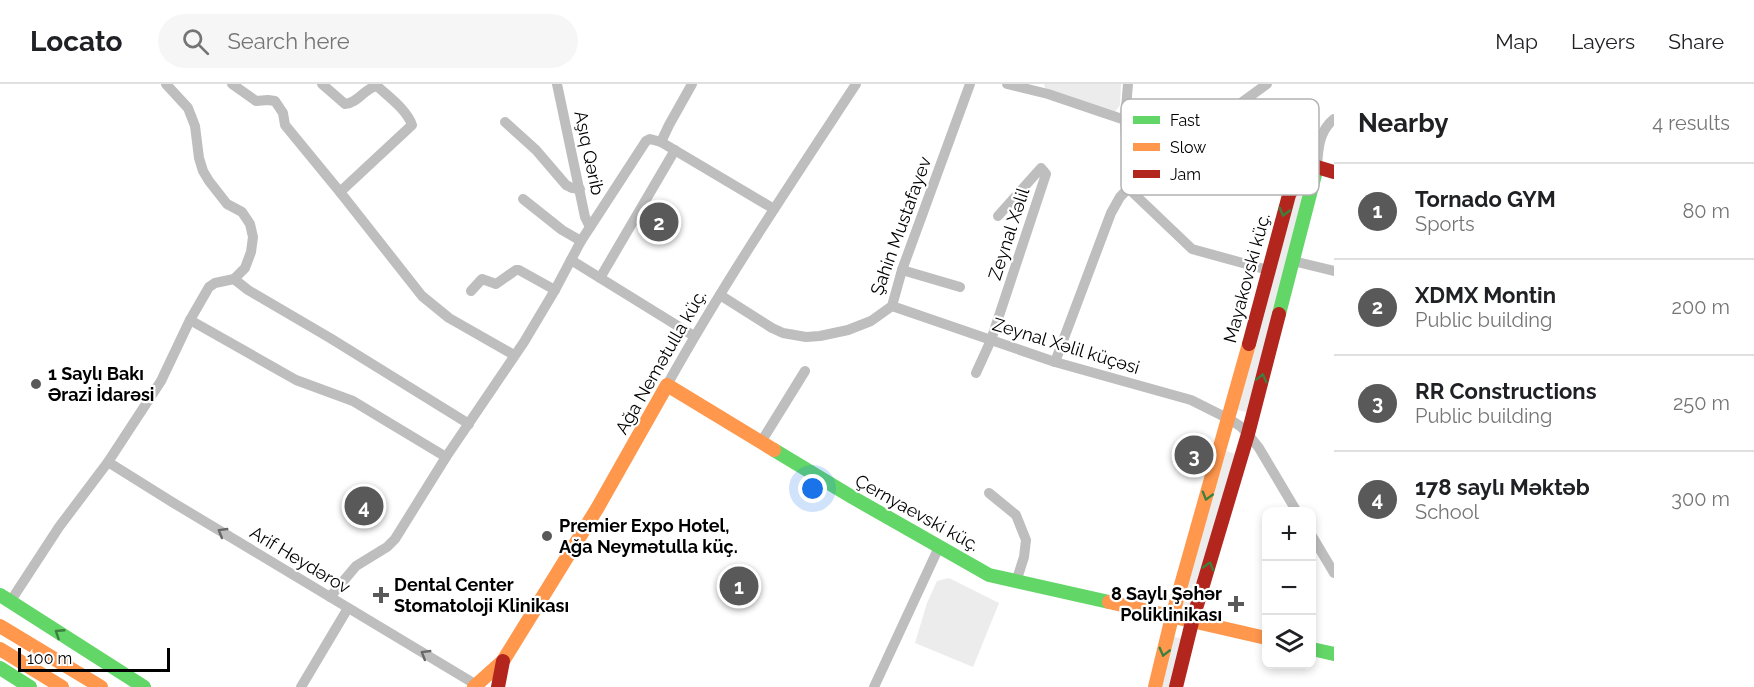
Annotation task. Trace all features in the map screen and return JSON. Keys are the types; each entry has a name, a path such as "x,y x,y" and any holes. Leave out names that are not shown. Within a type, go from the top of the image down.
{"main road":[{"path":"1319,168 1334,172"},
{"name":"Mayakovski küç.","path":"1155,687 1172,617 1289,195"},
{"path":"1176,687 1192,622 1248,434 1310,195"},
{"name":"Çernyaevski küç.","path":"667,385 852,497 990,575 1262,637"},
{"name":"Ağa Nemətulla küç.","path":"498,687 503,662 598,507 667,385"},
{"path":"5,599 144,687"},
{"path":"0,626 101,687"},
{"path":"0,649 62,687"},
{"path":"1316,650 1334,654"},
{"path":"479,686 503,662"},
{"path":"0,668 30,687"}],"street":[{"path":"5,599 108,462 161,381 190,320 209,287 215,283 234,279 245,268 253,237 250,224 242,212 227,204 203,171 195,126 188,108 166,84"},
{"path":"232,84 256,101 275,101 283,113 285,125 422,296 449,318 514,355"},
{"path":"322,84 345,104 354,102 372,87 377,86 395,102 412,125 340,192"},
{"name":"Aşıq Qərib","path":"557,84 585,217 591,227"},
{"path":"661,142 692,84"},
{"name":"Ağa Nemətulla küç.","path":"667,385 694,336 856,84"},
{"name":"Şahin Mustafayev","path":"720,295 772,328 783,333 806,337 848,330 871,321 892,306 902,270 970,84"},
{"path":"1007,84 1031,86 1121,119"},
{"path":"1127,99 1128,84"},
{"path":"1246,99 1267,84"},
{"path":"1319,143 1325,128 1334,119"},
{"path":"505,122 530,144 566,185 580,189"},
{"path":"330,597 356,566 387,546 395,538 555,290 581,241 642,145 650,139 661,142 774,209"},
{"path":"600,278 675,150"},
{"name":"Zeynal Xəlil","path":"976,373 992,340 1046,174 1044,169 1041,168 999,216"},
{"path":"1055,362 1111,213 1122,195"},
{"path":"1135,195 1192,249 1268,270"},
{"path":"523,199 562,230 581,241"},
{"path":"571,260 694,336"},
{"path":"1293,261 1334,271"},
{"path":"471,291 482,279 496,284 519,270 555,290"},
{"path":"902,270 960,287"},
{"path":"234,279 248,290 469,424"},
{"name":"Zeynal Xəlil küçəsi","path":"892,306 1055,362 1191,400 1228,419 1248,434 1259,448 1294,507"},
{"path":"190,320 296,380 353,401 446,457"},
{"path":"761,442 805,371"},
{"name":"Arif Heydərov","path":"108,462 479,686"},
{"path":"989,493 1016,515 1026,540 1024,557 1016,582"},
{"path":"1316,544 1334,573"},
{"path":"874,687 939,546"},
{"path":"301,687 348,608"}],"shaded area":[{"path":"1044,84 1121,84 1120,105 1114,113 1045,89"},
{"path":"1294,195 1297,195 1304,197 1247,412 1237,410"},
{"path":"1226,451 1236,454 1189,617 1179,614"},
{"path":"949,578 999,603 973,667 915,643 927,603 937,581"},
{"path":"1174,637 1184,639 1171,687 1160,687"}],"traffic: fast":[{"path":"1279,314 1310,195"},
{"path":"774,450 989,575 1109,602"},
{"path":"0,595 144,687"},
{"path":"1316,650 1334,654"},
{"path":"0,668 30,687"}],"traffic: slow":[{"path":"1155,687 1172,617 1249,344"},
{"path":"474,687 503,661 598,507 667,385 774,450"},
{"path":"1109,602 1262,637"},
{"path":"0,626 101,687"},
{"path":"0,649 62,687"}],"traffic: jam":[{"path":"1319,168 1334,172"},
{"path":"1249,344 1289,195"},
{"path":"1176,687 1192,622 1248,434 1279,314"},
{"path":"498,687 503,661"}],"place":[{"name":"XDMX Montin","path":"659,222"},
{"name":"1 Saylı Bakı Ərazi İdarəsi","path":"36,384"},
{"name":"RR Constructions","path":"1194,455"},
{"name":"178 saylı Məktəb","path":"364,506"},
{"name":"Premier Expo Hotel, Ağa Neymətulla küç.","path":"547,536"},
{"name":"Tornado GYM","path":"739,586"},
{"name":"Dental Center Stomatoloji Klinikası","path":"381,595"},
{"name":"8 Saylı Şəhər Poliklinikası","path":"1236,604"}]}
